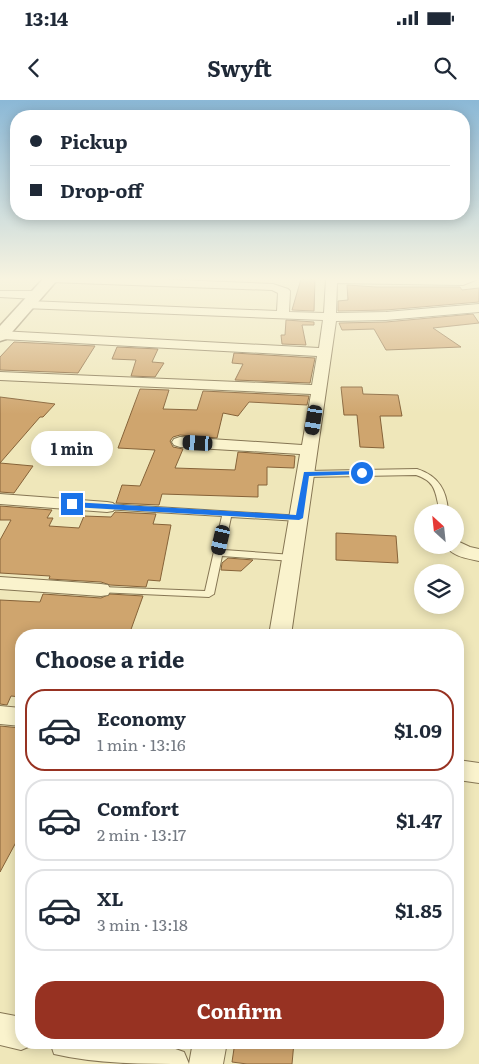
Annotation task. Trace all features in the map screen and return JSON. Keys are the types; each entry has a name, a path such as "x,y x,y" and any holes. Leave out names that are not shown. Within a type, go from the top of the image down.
{"street":[{"path":"1,334 10,324"},
{"path":"281,629 329,324"},
{"path":"1,334 325,352"},
{"path":"0,376 319,390"},
{"path":"180,442 310,450"},
{"path":"0,499 108,507"},
{"path":"464,552 479,555"},
{"path":"0,583 101,590"},
{"path":"0,714 15,716"},
{"path":"464,771 479,773"},
{"path":"0,1029 15,1032"},
{"path":"100,1049 172,1064"},
{"path":"206,1064 209,1049"}],"lane":[{"path":"306,474 417,472 429,476 438,485 442,504"},
{"path":"108,507 299,518"},
{"path":"101,590 209,594 227,514"},
{"path":"218,553 293,558"}],"building":[{"path":"286,324 314,324 302,325 306,345 282,344 281,335 285,335"},
{"path":"339,324 470,324 433,328 461,347 386,350 374,329 342,330"},
{"path":"14,342 95,346 78,373 0,370 0,357"},
{"path":"117,347 158,349 152,362 164,363 155,377 131,376 136,360 112,359"},
{"path":"234,353 315,358 310,383 235,380 243,364 232,363"},
{"path":"341,387 362,387 363,394 398,395 402,416 380,416 384,448 360,447 357,415 344,415"},
{"path":"140,389 169,390 163,409 197,410 203,391 309,396 307,405 249,402 238,416 223,413 217,438 180,435 173,437 170,441 173,447 183,449 175,468 235,470 238,452 295,456 294,468 267,467 267,485 258,485 258,497 162,494 159,505 116,503 122,485 140,486 155,450 118,448"},
{"path":"0,397 55,404 43,417 40,417 0,463"},
{"path":"0,463 33,466 14,493 0,492"},
{"path":"0,506 52,510 47,518 53,518 49,526 79,528 84,516 111,517 115,512 156,514 153,524 171,525 160,581 148,580 146,587 49,579 50,576 0,573 0,540 11,520 0,520"},
{"path":"336,533 396,536 398,563 336,560"},
{"path":"228,558 253,560 241,571 221,570 222,563"},
{"path":"43,594 101,598 110,594 143,596 131,629 15,629 15,696 11,696 7,705 0,704 0,600 40,602"},
{"path":"0,726 15,727 15,844 0,872"},
{"path":"234,1049 293,1049 292,1064 232,1062"}],"route":[{"path":"72,504 299,518 306,474 362,473"}]}
